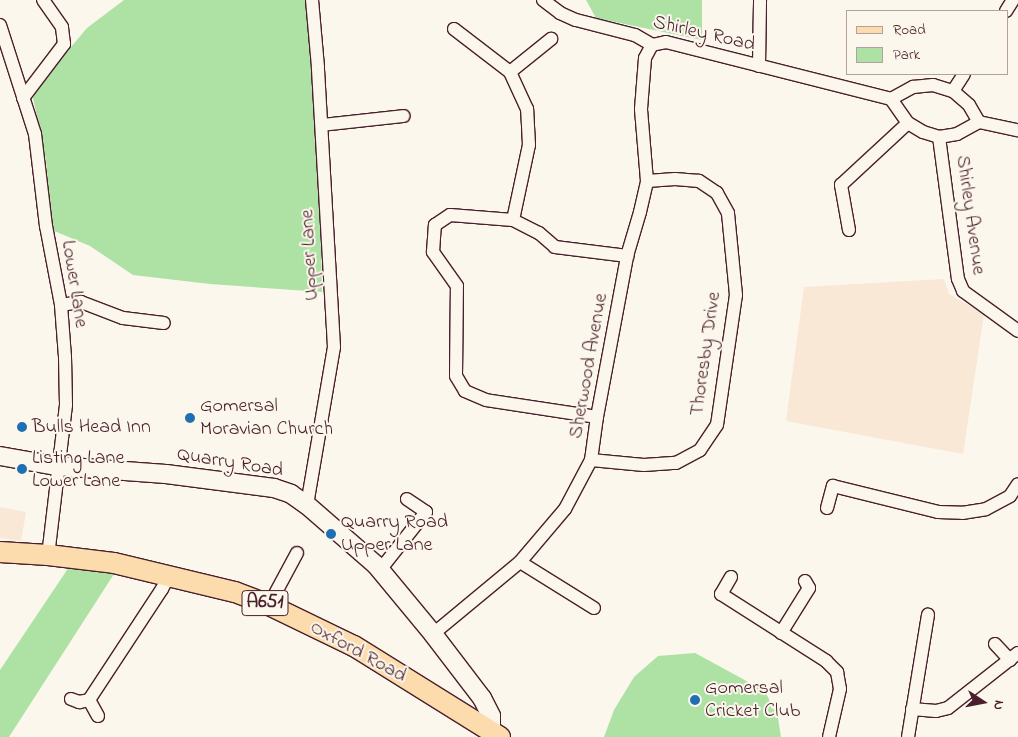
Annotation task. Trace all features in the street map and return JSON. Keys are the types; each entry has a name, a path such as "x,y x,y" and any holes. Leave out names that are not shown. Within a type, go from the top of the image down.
{"main road":[{"name":"Oxford Road","path":"0,552 48,555 114,563 231,591 268,605 354,646 495,734"}],"street":[{"path":"23,98 64,44 62,27 43,0"},
{"name":"Upper Lane","path":"307,505 334,347 322,125 312,0"},
{"name":"Shirley Road","path":"543,0 560,13 576,20 634,35 652,45 666,42 891,99"},
{"path":"759,66 760,0"},
{"name":"Lower Lane","path":"0,25 35,134 46,226 61,304 66,357 66,405 57,466 48,555"},
{"path":"454,29 510,72 528,109 529,145 512,220"},
{"path":"510,72 550,39"},
{"name":"Sherwood Avenue","path":"433,634 520,562 565,509 591,460 597,417 628,256 647,181 641,109 645,58 652,45"},
{"path":"952,91 963,75"},
{"path":"979,122 969,105 952,91 933,85 913,87 891,99 908,123 923,132 939,137 957,134 979,122 1018,130"},
{"path":"322,125 404,116"},
{"path":"849,230 841,185 908,123"},
{"name":"Shirley Avenue","path":"939,137 958,279 963,291 1018,331"},
{"name":"Thoresby Drive","path":"591,460 644,465 676,463 700,450 717,424 736,295 728,213 717,193 699,181 675,179 647,181"},
{"path":"597,417 486,400 465,391 456,376 457,286 433,252 435,225 450,215 512,220 539,233 555,247 628,256"},
{"path":"61,304 81,302 123,318 164,323"},
{"name":"Quarry Road","path":"0,456 57,466 166,474 274,488 291,494 307,505 380,570 433,634 482,698 491,716 495,734"},
{"path":"827,508 834,486 938,512 962,513 986,509 1014,500 1018,484"},
{"path":"380,570 426,512 407,499"},
{"path":"268,605 297,553"},
{"path":"520,562 594,608"},
{"path":"71,700 79,702 89,700 162,589 169,575"},
{"path":"731,577 721,594 826,661 837,672 840,689 829,737"},
{"path":"781,633 810,586"},
{"path":"908,737 928,615"},
{"path":"912,709 936,712 948,708 1014,656 995,644"},
{"path":"89,700 98,716"}],"shaded area":[{"path":"944,279 949,294 984,314 963,454 786,421 804,287"},
{"path":"0,507 26,512 21,541 0,538"}],"green space":[{"path":"124,0 308,0 318,115 322,292 210,284 133,275 90,246 52,230 46,160 32,93 87,28"},
{"path":"586,0 702,0 702,40 596,18"},
{"path":"69,567 114,574 9,737 0,737 0,670"},
{"name":"Gomersal Cricket Club","path":"695,653 765,691 778,718 781,737 604,737 614,710 634,677 658,656"}],"place":[{"name":"Gomersal Moravian Church","path":"190,418"},
{"name":"Bulls Head Inn","path":"22,427"},
{"name":"Listing Lane Lower Lane","path":"22,469"},
{"name":"Quarry Road Upper Lane","path":"331,534"},
{"name":"Gomersal Cricket Club","path":"695,700"}]}
